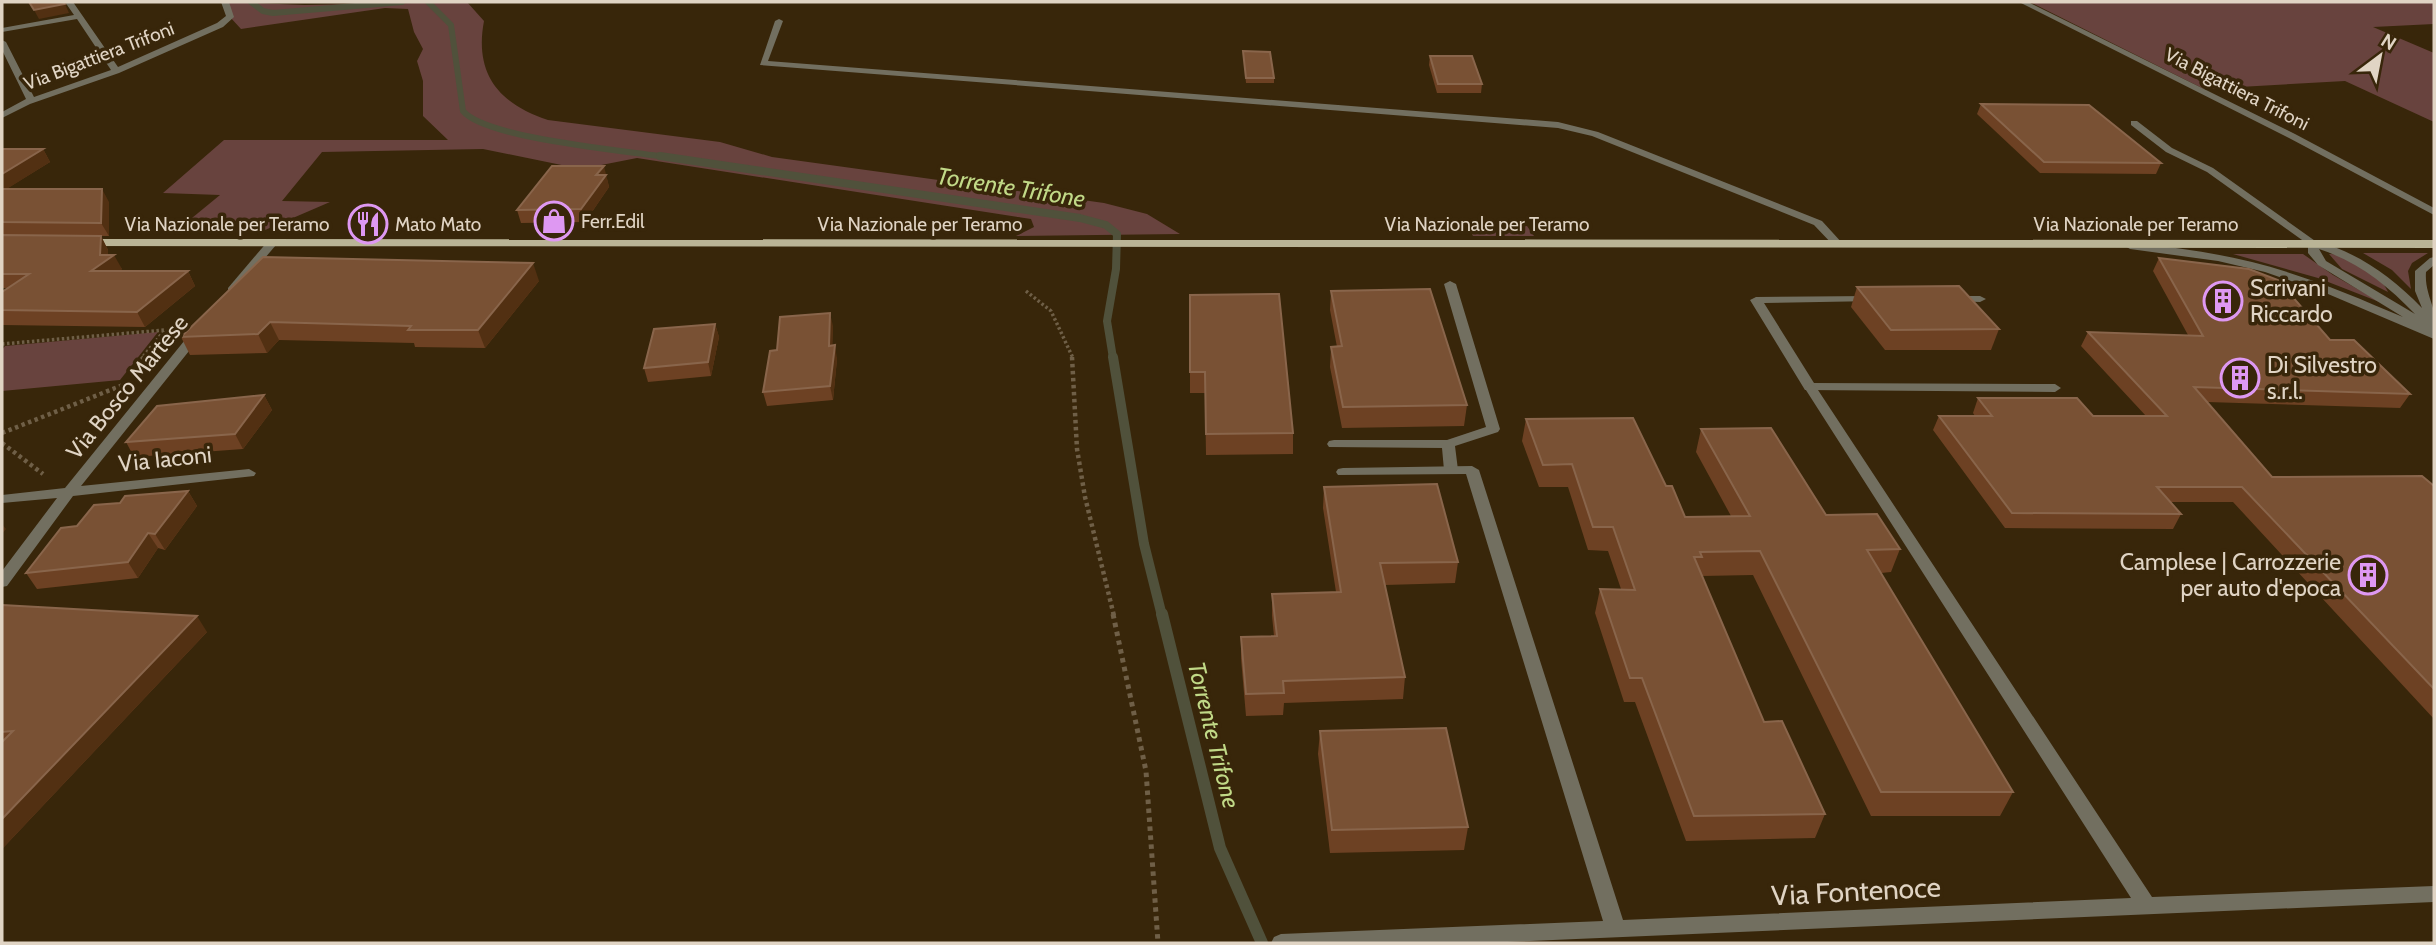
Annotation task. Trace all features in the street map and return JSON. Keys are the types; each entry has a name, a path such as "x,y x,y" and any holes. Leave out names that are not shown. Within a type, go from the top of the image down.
{"main road":[{"name":"Via Nazionale per Teramo","path":"70,243 2434,244"}],"street":[{"path":"69,2 116,71"},
{"name":"Via Bigattiera Trifoni","path":"2,115 31,100 116,71 220,25 230,17 225,2"},
{"name":"Via Bigattiera Trifoni","path":"2023,2 2292,136 2434,212"},
{"path":"2,30 79,16"},
{"path":"779,22 763,63 1558,125 1619,142 1818,223 1838,244"},
{"path":"2,42 31,100"},
{"path":"2134,123 2169,150 2210,170 2313,243 2353,256 2375,268 2434,332"},
{"path":"226,297 272,243"},
{"path":"2313,243 2314,253 2322,262 2434,332"},
{"path":"2115,244 2207,256 2266,269 2339,293 2434,332"},
{"path":"2434,260 2421,271 2419,282 2421,296 2434,320"},
{"path":"1334,444 1448,444 1493,429 1450,285"},
{"path":"1882,299 1756,300 2147,906"},
{"path":"1938,299 1980,299"},
{"name":"Via Bosco Martese","path":"2,582 69,492 210,317"},
{"path":"1810,387 2055,388"},
{"path":"1448,444 1451,470"},
{"path":"1343,472 1472,470 1616,929"},
{"name":"Via Iaconi","path":"2,499 249,474"},
{"name":"Via Fontenoce","path":"1281,943 2434,894"}],"path":[{"path":"1026,291 1051,311 1073,359 1077,449 1085,497 1118,633 1146,771 1158,943"},
{"path":"2,344 165,330 140,361 177,357"},
{"path":"2,433 139,378"},
{"path":"2,443 50,479"}],"shaded area":[{"path":"225,2 305,5 467,2 484,21 483,57 494,84 516,105 548,120 720,142 772,157 1104,203 1147,214 1180,234 1016,236 1034,227 1031,219 637,158 581,169 483,149 322,152 282,201 330,202 265,230 181,227 220,195 163,193 224,140 448,140 423,116 423,81 417,61 423,49 414,32 408,9 385,8 241,29 230,17"},
{"path":"2030,2 2434,2 2434,24 2373,27 2434,53 2434,122 2345,81 2204,89"},
{"path":"1527,226 1534,236 1473,236 1468,227"},
{"path":"2363,253 2428,253 2412,263 2408,271 2411,289 2392,270"},
{"path":"2233,254 2303,254 2382,303 2318,278"},
{"path":"2329,254 2346,257 2363,265 2378,277 2388,292 2342,269"},
{"path":"158,332 120,380 2,391 2,350 5,346"}],"building":[{"path":"29,2 63,2 65,4 34,10"},
{"path":"1243,51 1270,52 1274,78 1246,78"},
{"path":"1430,56 1472,56 1482,84 1438,84"},
{"path":"1981,104 2089,105 2161,163 2044,162"},
{"path":"2,149 43,149 2,174"},
{"path":"552,166 604,166 596,175 606,175 581,209 517,210"},
{"path":"2,189 102,189 101,223 2,222"},
{"path":"2,235 101,236 100,255 114,255 91,271 188,271 137,312 2,310 2,292 29,274 2,274"},
{"path":"263,257 533,263 478,330 408,330 411,326 270,322 258,334 181,337"},
{"path":"2159,258 2249,269 2278,280 2330,340 2354,340 2410,394 2194,387 2272,477 2422,476 2434,486 2434,689 2242,487 2157,487 2181,514 2012,513 1939,416 1992,416 1978,398 2077,398 2093,416 2167,416 2088,332 2203,336"},
{"path":"1959,286 1999,329 1891,330 1857,287"},
{"path":"1430,289 1467,405 1343,407 1331,347 1342,346 1331,291"},
{"path":"1279,294 1293,433 1206,434 1205,372 1190,372 1190,295"},
{"path":"830,313 829,346 835,345 830,386 763,392 770,351 777,350 780,317"},
{"path":"715,324 708,362 644,368 654,329"},
{"path":"264,395 235,434 126,442 157,406"},
{"path":"1633,418 1666,486 1672,486 1685,517 1750,516 1701,429 1771,428 1826,515 1877,514 1900,549 1867,550 2013,792 1881,792 1760,551 1700,552 1702,557 1694,557 1764,722 1782,721 1825,814 1694,816 1642,678 1630,678 1600,589 1635,590 1613,527 1593,527 1572,464 1543,465 1526,419"},
{"path":"1437,484 1458,562 1380,563 1405,677 1283,681 1284,693 1246,694 1241,637 1277,636 1272,594 1341,592 1324,487"},
{"path":"188,491 155,534 148,533 128,562 26,573 61,528 77,526 94,505 120,503 125,496"},
{"path":"2,605 197,616 2,819 2,742 13,731 2,732"},
{"path":"1446,728 1468,827 1332,830 1320,731"}],"waterway":[{"path":"251,2 263,11 273,13 402,2"},
{"name":"Torrente Trifone","path":"428,2 451,25 463,111 477,121 528,136 672,158"},
{"name":"Torrente Trifone","path":"660,156 1080,218 1106,225 1117,234 1116,269 1107,321 1113,358"},
{"name":"Torrente Trifone","path":"1113,357 1144,544 1162,616"},
{"name":"Torrente Trifone","path":"1162,614 1220,848 1262,943"}],"place":[{"name":"Ferr.Edil","path":"554,221"},
{"name":"Mato Mato","path":"368,224"},
{"name":"Scrivani Riccardo","path":"2223,301"},
{"name":"Di Silvestro s.r.l.","path":"2240,378"},
{"name":"Camplese | Carrozzerie per auto d'epoca","path":"2368,575"}]}
